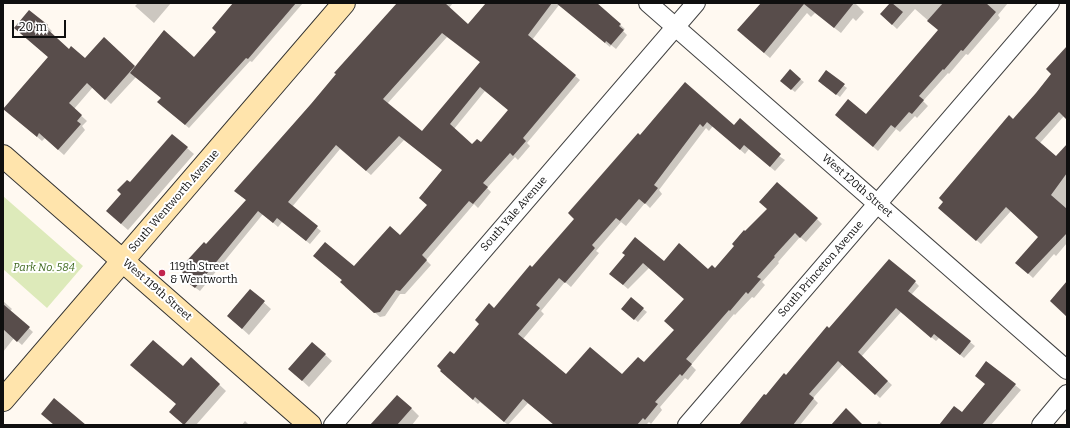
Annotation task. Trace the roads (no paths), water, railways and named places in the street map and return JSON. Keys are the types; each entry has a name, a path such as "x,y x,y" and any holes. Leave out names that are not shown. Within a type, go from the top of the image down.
{"street":[{"name":"South Wentworth Avenue","path":"3,400 344,3"},
{"name":"West 120th Street","path":"648,3 1067,370"},
{"name":"South Yale Avenue","path":"333,425 696,3"},
{"name":"South Princeton Avenue","path":"687,425 1050,3"},
{"name":"West 119th Street","path":"3,156 310,425"},
{"path":"1041,425 1067,394"}],"place":[{"name":"119th Street & Wentworth","path":"162,273"}],"park label":[{"name":"Park No. 584","path":"44,268"}]}
